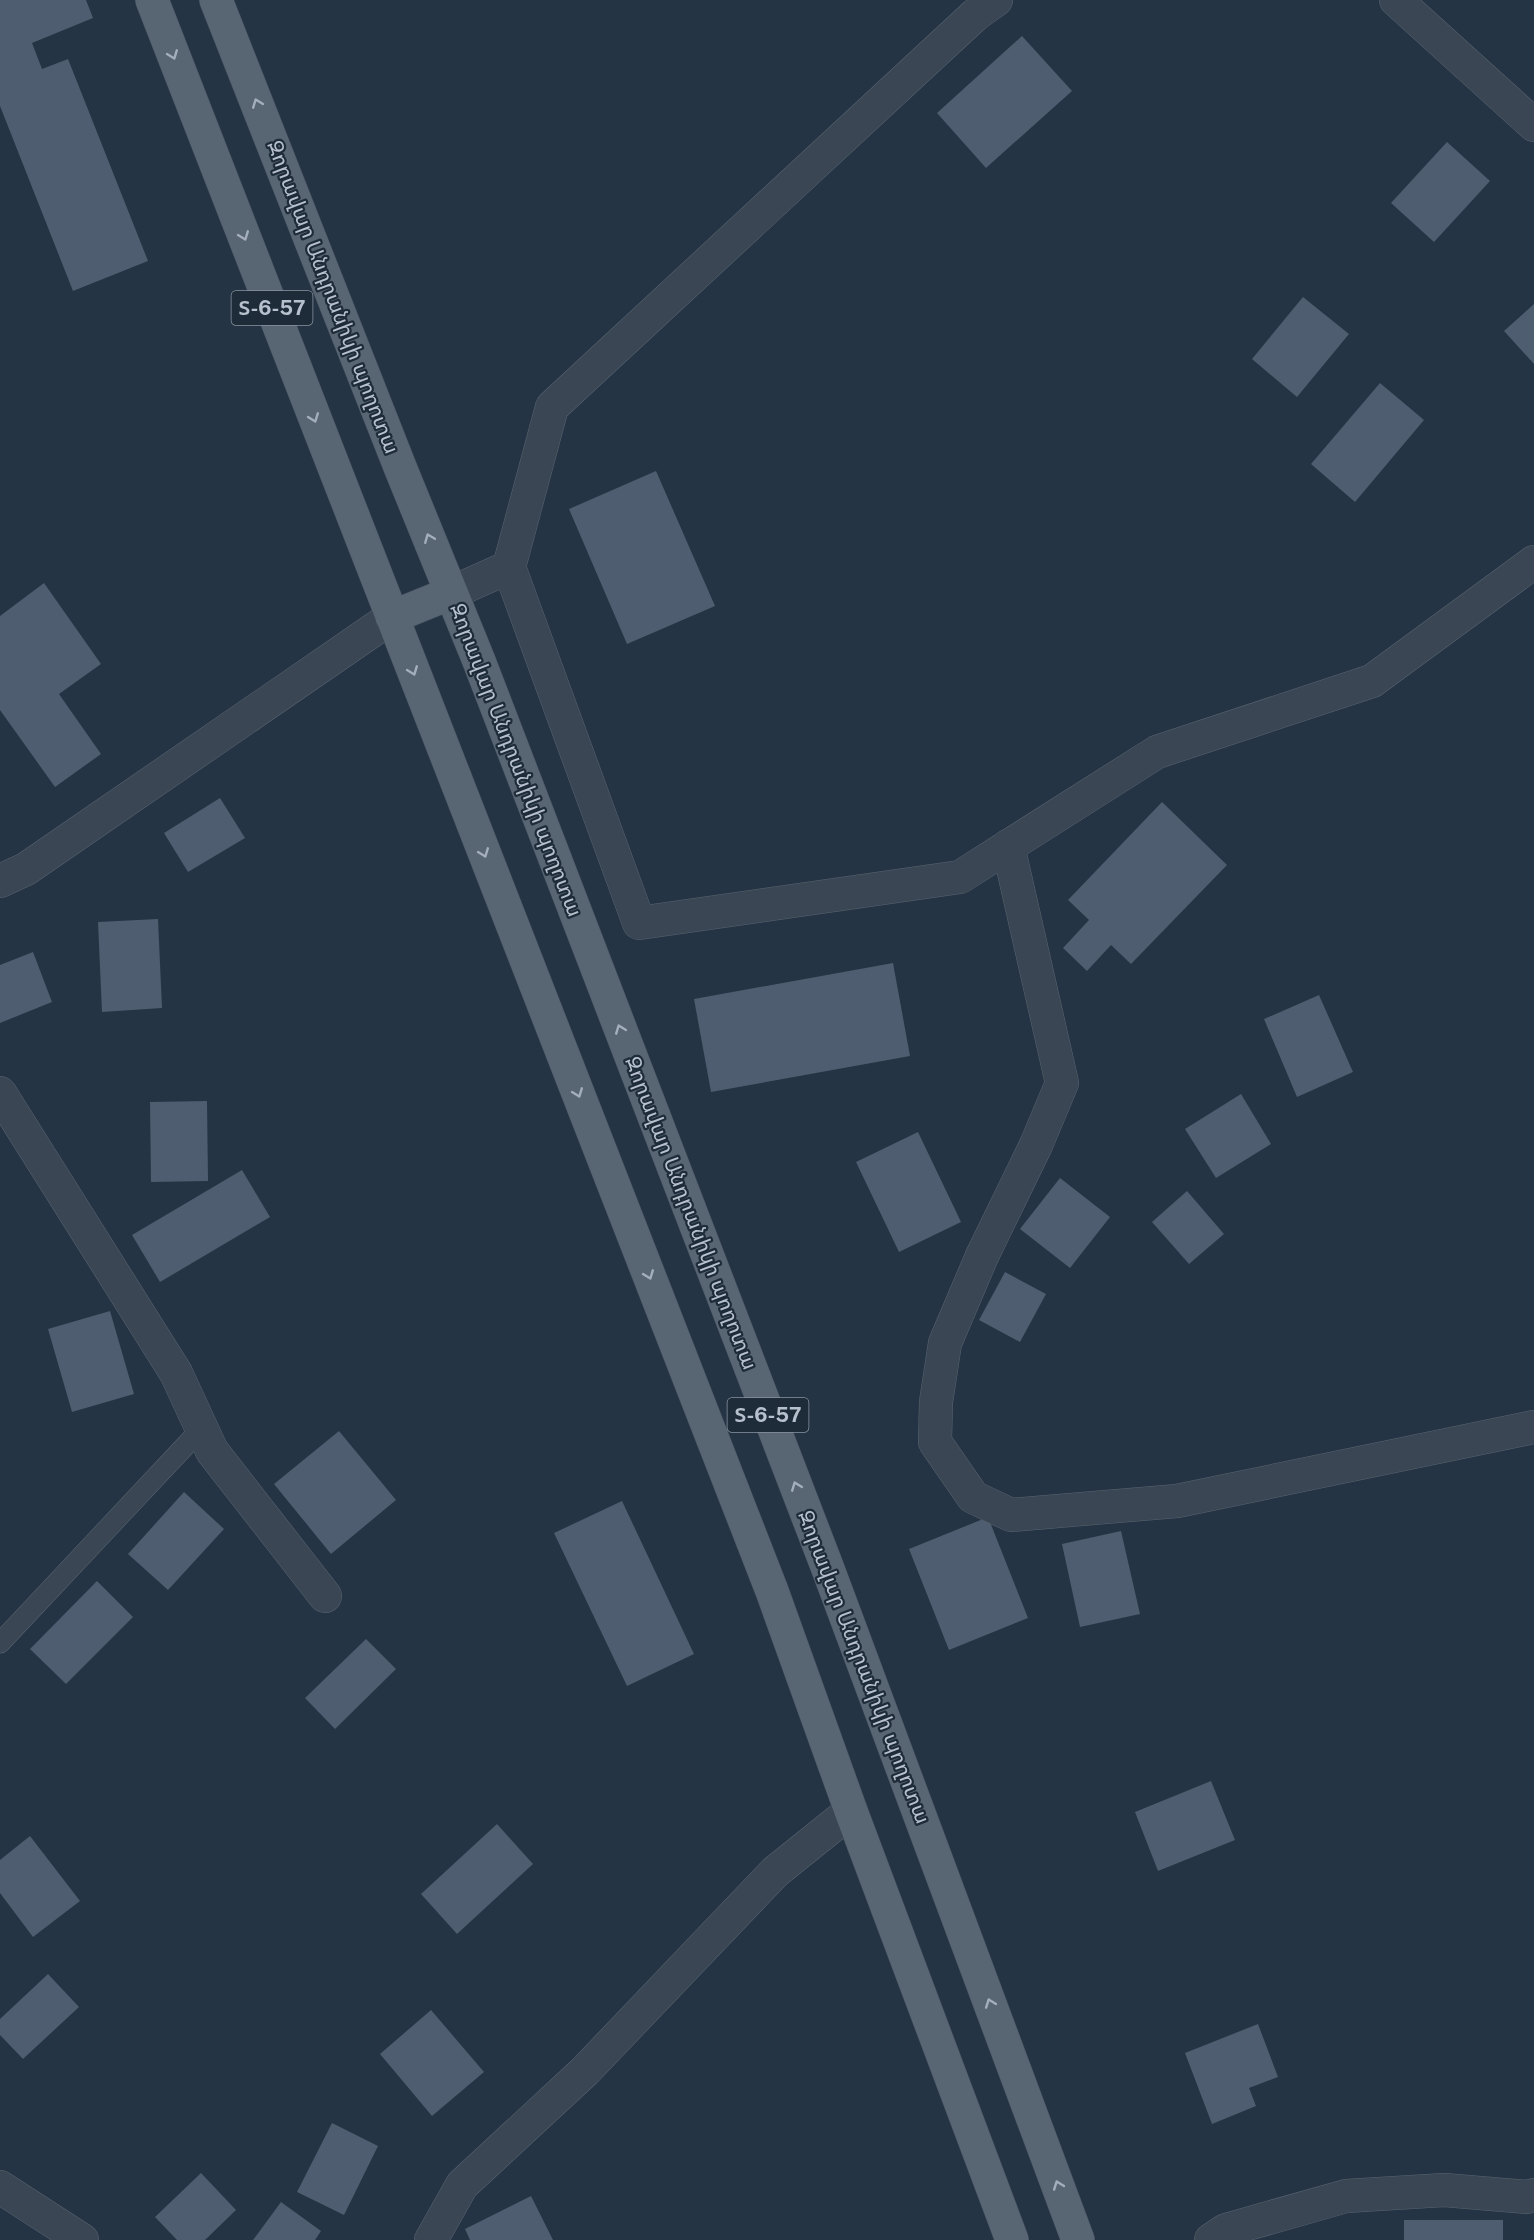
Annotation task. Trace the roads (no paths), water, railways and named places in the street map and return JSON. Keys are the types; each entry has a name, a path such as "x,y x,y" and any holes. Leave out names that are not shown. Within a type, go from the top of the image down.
{"main road":[{"name":"Տ-6-57","path":"152,0 772,1591 851,1811 1012,2240"},
{"name":"Զորավար Անդրանիկի պողոտա","path":"216,0 479,661 828,1569 1078,2240"},
{"name":"Զորավար Անդրանիկի պողոտա","path":"392,617 451,593"}],"street":[{"path":"996,0 975,15 552,407 510,567 639,923 960,877 1156,752 1372,681 1534,562"},
{"path":"1396,0 1534,125"},
{"path":"451,593 510,567"},
{"path":"0,881 26,869 392,617"},
{"path":"1008,846 1062,1083 1036,1145 982,1256 945,1343 936,1402 935,1442 973,1497 1011,1515 1177,1501 1534,1427"},
{"path":"0,1093 176,1373 213,1451 325,1596"},
{"path":"431,2240 462,2185 585,2071 775,1872 851,1811"},
{"path":"0,2187 82,2240"},
{"path":"1211,2240 1226,2230 1346,2196 1444,2190 1527,2197 1534,2195"}],"lane":[{"path":"0,1643 202,1428"}]}
